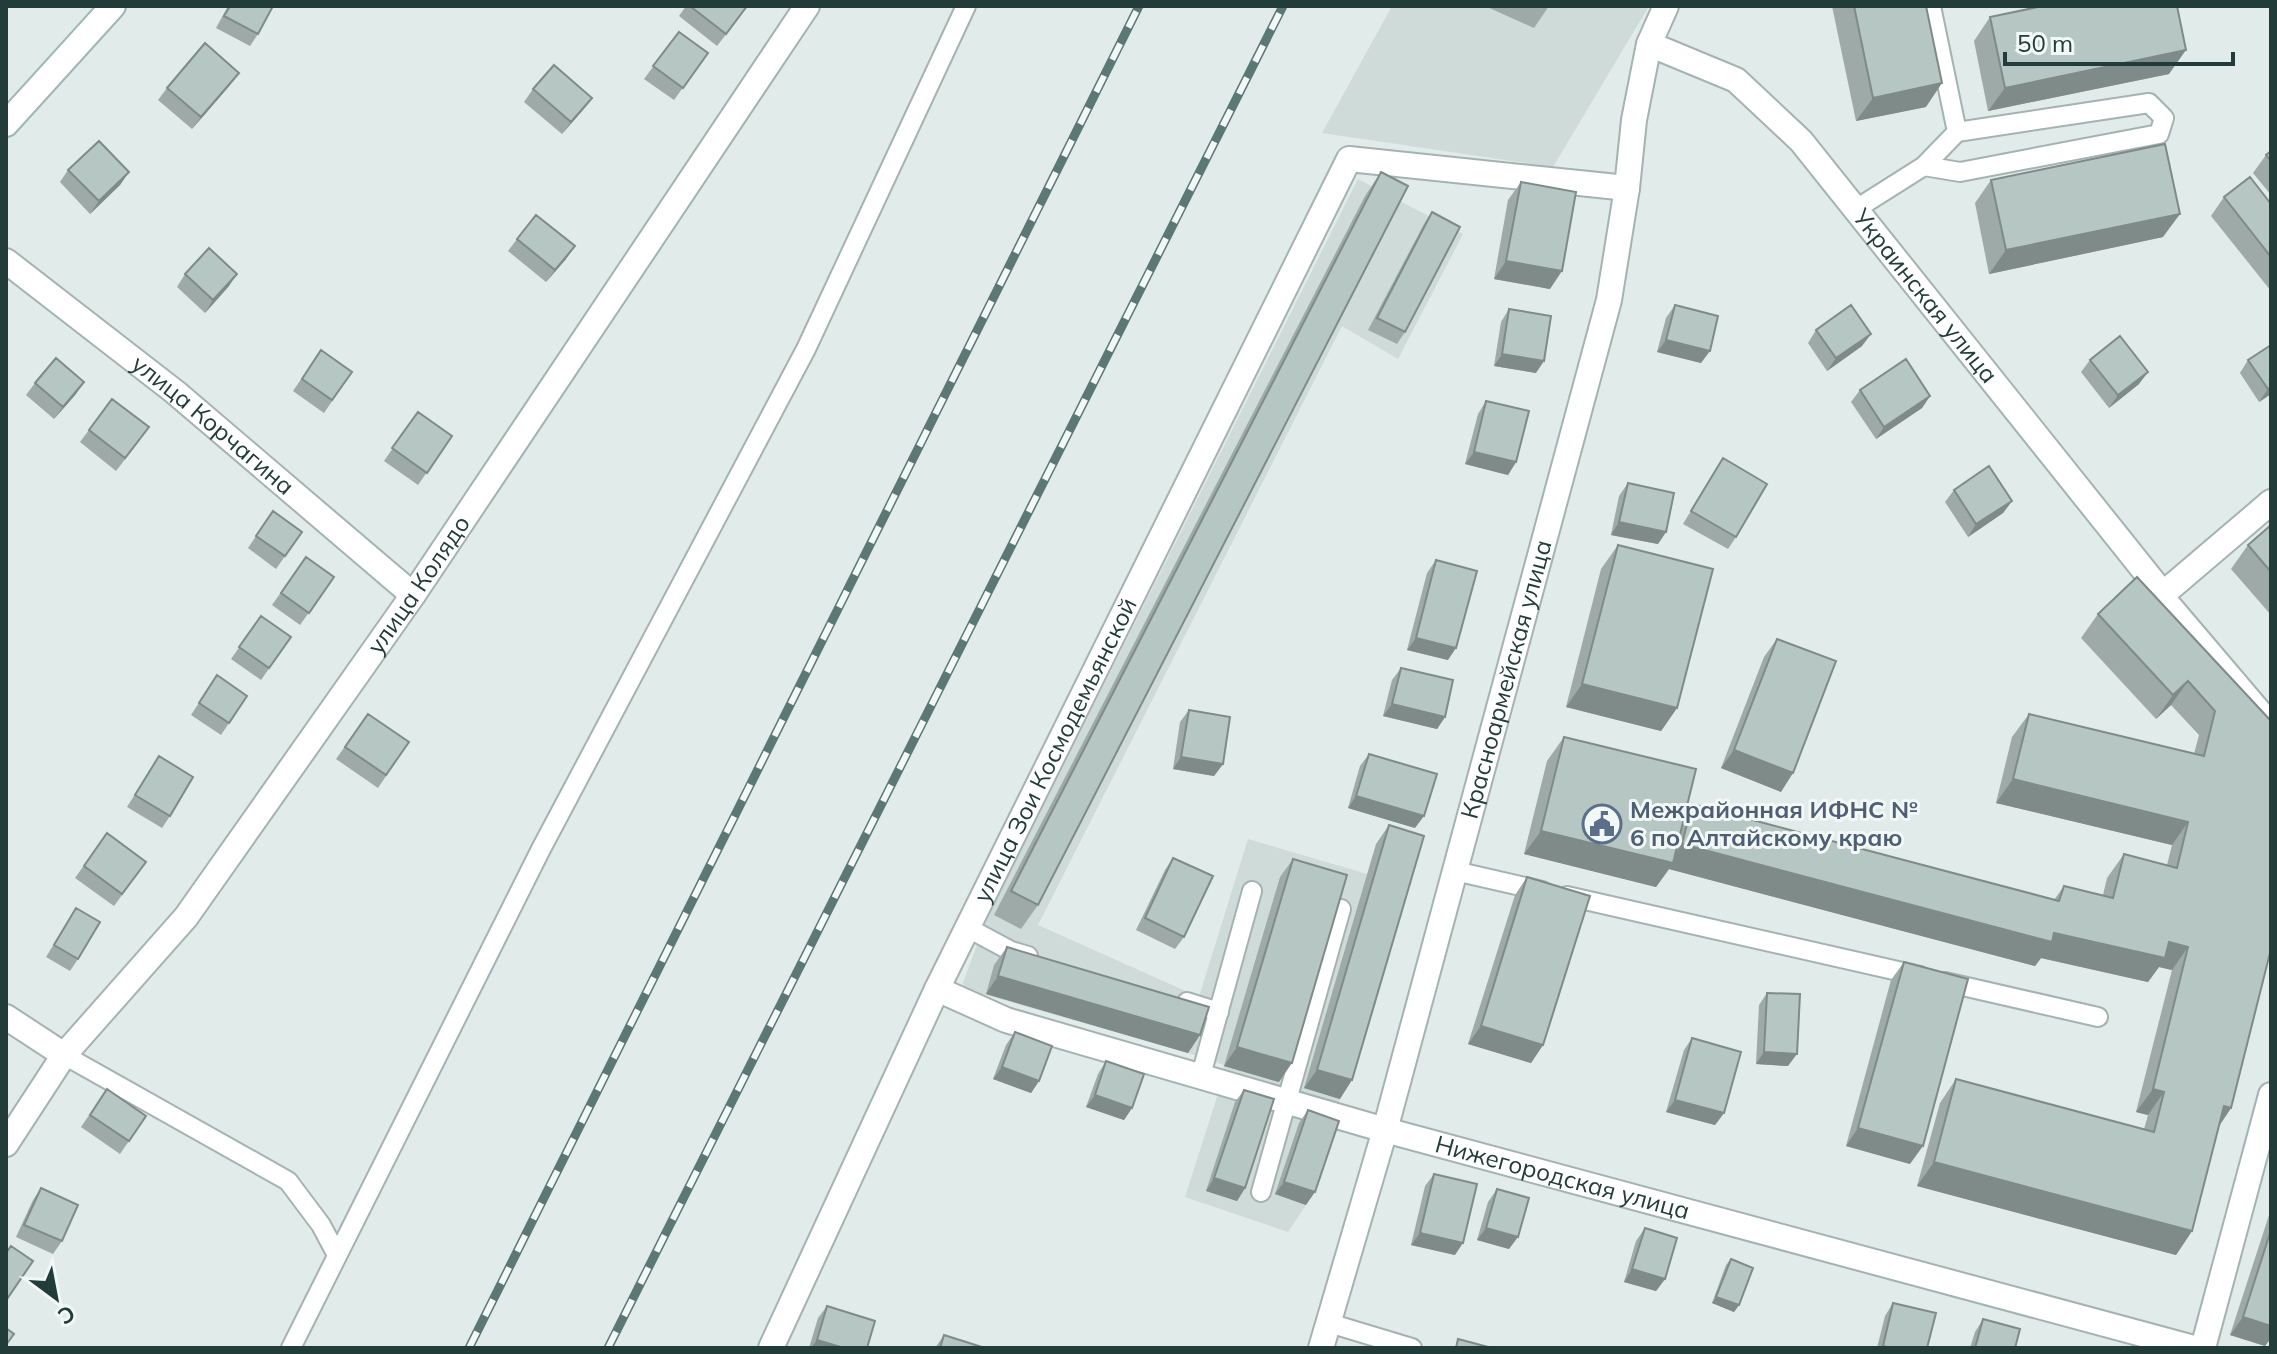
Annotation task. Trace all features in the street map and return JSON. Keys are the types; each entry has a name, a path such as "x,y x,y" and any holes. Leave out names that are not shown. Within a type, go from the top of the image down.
{"street":[{"path":"6,124 113,6"},
{"name":"улица Колядо","path":"6,1144 64,1055 186,917 413,595 807,6"},
{"name":"Красноармейская улица","path":"1321,1348 1385,1130 1609,300 1627,188 1634,120 1649,44 1666,6"},
{"name":"Украинская улица","path":"1649,44 1736,80 1801,141 2163,594"},
{"name":"улица Зои Космодемьянской","path":"771,1348 937,989 1349,159 1627,188"},
{"name":"улица Корчагина","path":"6,261 175,392 413,595"},
{"path":"2163,594 2271,502"},
{"name":"Нижегородская улица","path":"937,989 1006,1020 1385,1130 2194,1348"},
{"path":"6,1017 64,1055"},
{"path":"2203,1348 2271,1095"}],"lane":[{"path":"291,1348 541,849 806,349 966,6"},
{"path":"1931,6 1957,132"},
{"path":"1856,209 1924,166 1957,132 2149,103 2164,118 2159,134 1960,172 1924,166"},
{"path":"2163,594 2271,721"},
{"path":"1455,871 2098,1017"},
{"path":"1201,1075 1252,891"},
{"path":"1261,1192 1341,909"},
{"path":"968,928 1011,951 1041,960"},
{"path":"1175,999 1219,1012"},
{"path":"64,1055 288,1181 321,1225 337,1255"},
{"path":"1329,1323 1412,1348"}],"shaded area":[{"path":"1392,6 1649,6 1553,167 1322,133"},
{"path":"1358,179 1463,234 1398,359 1342,326 1038,925 1199,997 1248,839 1367,874 1340,1099 1306,1205 1288,1232 1185,1197 1224,1065 961,988 988,916"}],"building":[{"path":"230,6 273,6 258,34 224,16"},
{"path":"690,6 747,6 726,34"},
{"path":"1854,6 1926,6 1942,83 1873,98"},
{"path":"2043,6 2177,6 2186,50 2005,88 1990,17"},
{"path":"679,32 708,53 683,88 653,66"},
{"path":"205,43 239,73 201,117 167,88"},
{"path":"554,65 592,98 571,122 533,89"},
{"path":"99,141 129,172 99,201 68,170"},
{"path":"2165,144 2180,214 2006,250 1991,180"},
{"path":"1381,172 1408,186 1038,905 1011,891"},
{"path":"2250,177 2271,204 2271,257 2224,197"},
{"path":"1521,182 1576,192 1562,271 1506,261"},
{"path":"1432,212 1460,227 1405,332 1377,318"},
{"path":"536,215 575,246 555,270 517,239"},
{"path":"209,248 237,274 213,300 185,274"},
{"path":"1675,305 1718,316 1710,351 1666,340"},
{"path":"1851,305 1871,334 1836,358 1816,330"},
{"path":"1509,309 1551,316 1544,361 1502,354"},
{"path":"2120,336 2148,372 2118,395 2090,360"},
{"path":"2271,345 2271,387 2268,389 2248,360"},
{"path":"321,350 352,372 332,400 302,379"},
{"path":"56,358 84,382 63,407 35,383"},
{"path":"1906,359 1930,396 1884,427 1860,390"},
{"path":"112,399 149,427 125,458 89,430"},
{"path":"1486,401 1529,411 1516,462 1474,452"},
{"path":"418,412 452,436 427,473 392,448"},
{"path":"1723,458 1767,484 1736,537 1691,511"},
{"path":"1989,466 2012,501 1976,524 1954,490"},
{"path":"1628,483 1674,493 1666,532 1619,522"},
{"path":"273,511 302,532 285,556 256,536"},
{"path":"2271,525 2271,572 2248,545"},
{"path":"1618,545 1713,569 1677,708 1582,684"},
{"path":"306,557 334,577 309,613 281,593"},
{"path":"1436,560 1477,571 1456,648 1416,638"},
{"path":"2137,577 2271,721 2271,949 2231,1108 2224,1106 2192,1231 1934,1162 1956,1079 2154,1132 2164,1092 2153,1089 2188,947 2169,942 2165,958 2054,933 2052,942 1682,844 1692,804 2059,901 2064,886 2113,898 2124,854 2177,868 2188,822 2013,779 2029,714 2204,756 2215,711 2188,681 2173,695 2098,614"},
{"path":"261,616 291,637 269,668 239,647"},
{"path":"1777,639 1836,661 1793,773 1734,750"},
{"path":"1401,668 1453,680 1445,717 1392,704"},
{"path":"217,675 247,696 229,723 199,703"},
{"path":"1189,710 1230,717 1223,764 1181,757"},
{"path":"368,714 409,742 386,775 345,747"},
{"name":"Межрайонная ИФНС № 6 по Алтайскому краю","path":"1564,737 1696,769 1673,863 1541,831"},
{"path":"1369,754 1437,774 1424,816 1356,796"},
{"path":"159,756 193,777 170,816 135,795"},
{"path":"1389,825 1424,836 1352,1080 1317,1070"},
{"path":"107,833 146,862 122,894 84,866"},
{"path":"1173,858 1213,876 1184,937 1145,918"},
{"path":"1293,859 1347,875 1292,1063 1237,1047"},
{"path":"1527,877 1590,896 1543,1045 1481,1026"},
{"path":"76,908 100,922 78,959 54,945"},
{"path":"1007,947 1209,1007 1200,1035 998,976"},
{"path":"1904,962 1968,979 1923,1146 1858,1128"},
{"path":"1767,993 1800,994 1797,1054 1764,1052"},
{"path":"1015,1032 1052,1046 1039,1081 1002,1067"},
{"path":"1692,1038 1741,1052 1724,1113 1675,1100"},
{"path":"1106,1061 1144,1074 1132,1108 1095,1095"},
{"path":"107,1089 146,1116 129,1141 90,1115"},
{"path":"1244,1090 1274,1099 1245,1188 1214,1178"},
{"path":"1308,1110 1339,1121 1315,1192 1284,1182"},
{"path":"1434,1174 1477,1184 1463,1243 1420,1233"},
{"path":"41,1188 78,1205 62,1241 24,1225"},
{"path":"1497,1189 1529,1198 1518,1237 1486,1228"},
{"path":"1645,1228 1677,1238 1665,1279 1632,1269"},
{"path":"2271,1230 2271,1326 2243,1317"},
{"path":"11,1246 33,1261 7,1299 6,1253"},
{"path":"1731,1259 1753,1268 1739,1305 1716,1297"},
{"path":"1893,1303 1936,1313 1927,1348 1883,1346"},
{"path":"827,1306 875,1321 867,1348 844,1348 817,1340"},
{"path":"1983,1319 2020,1329 2015,1348 1975,1348"},
{"path":"6,1328 14,1334 6,1345"},
{"path":"944,1335 985,1348 940,1348"},
{"path":"1458,1339 1492,1348 1456,1348"}],"railway":[{"path":"469,1348 1139,6"},
{"path":"608,1348 1283,6"}],"place":[{"name":"Межрайонная ИФНС № 6 по Алтайскому краю","path":"1602,824"}]}
